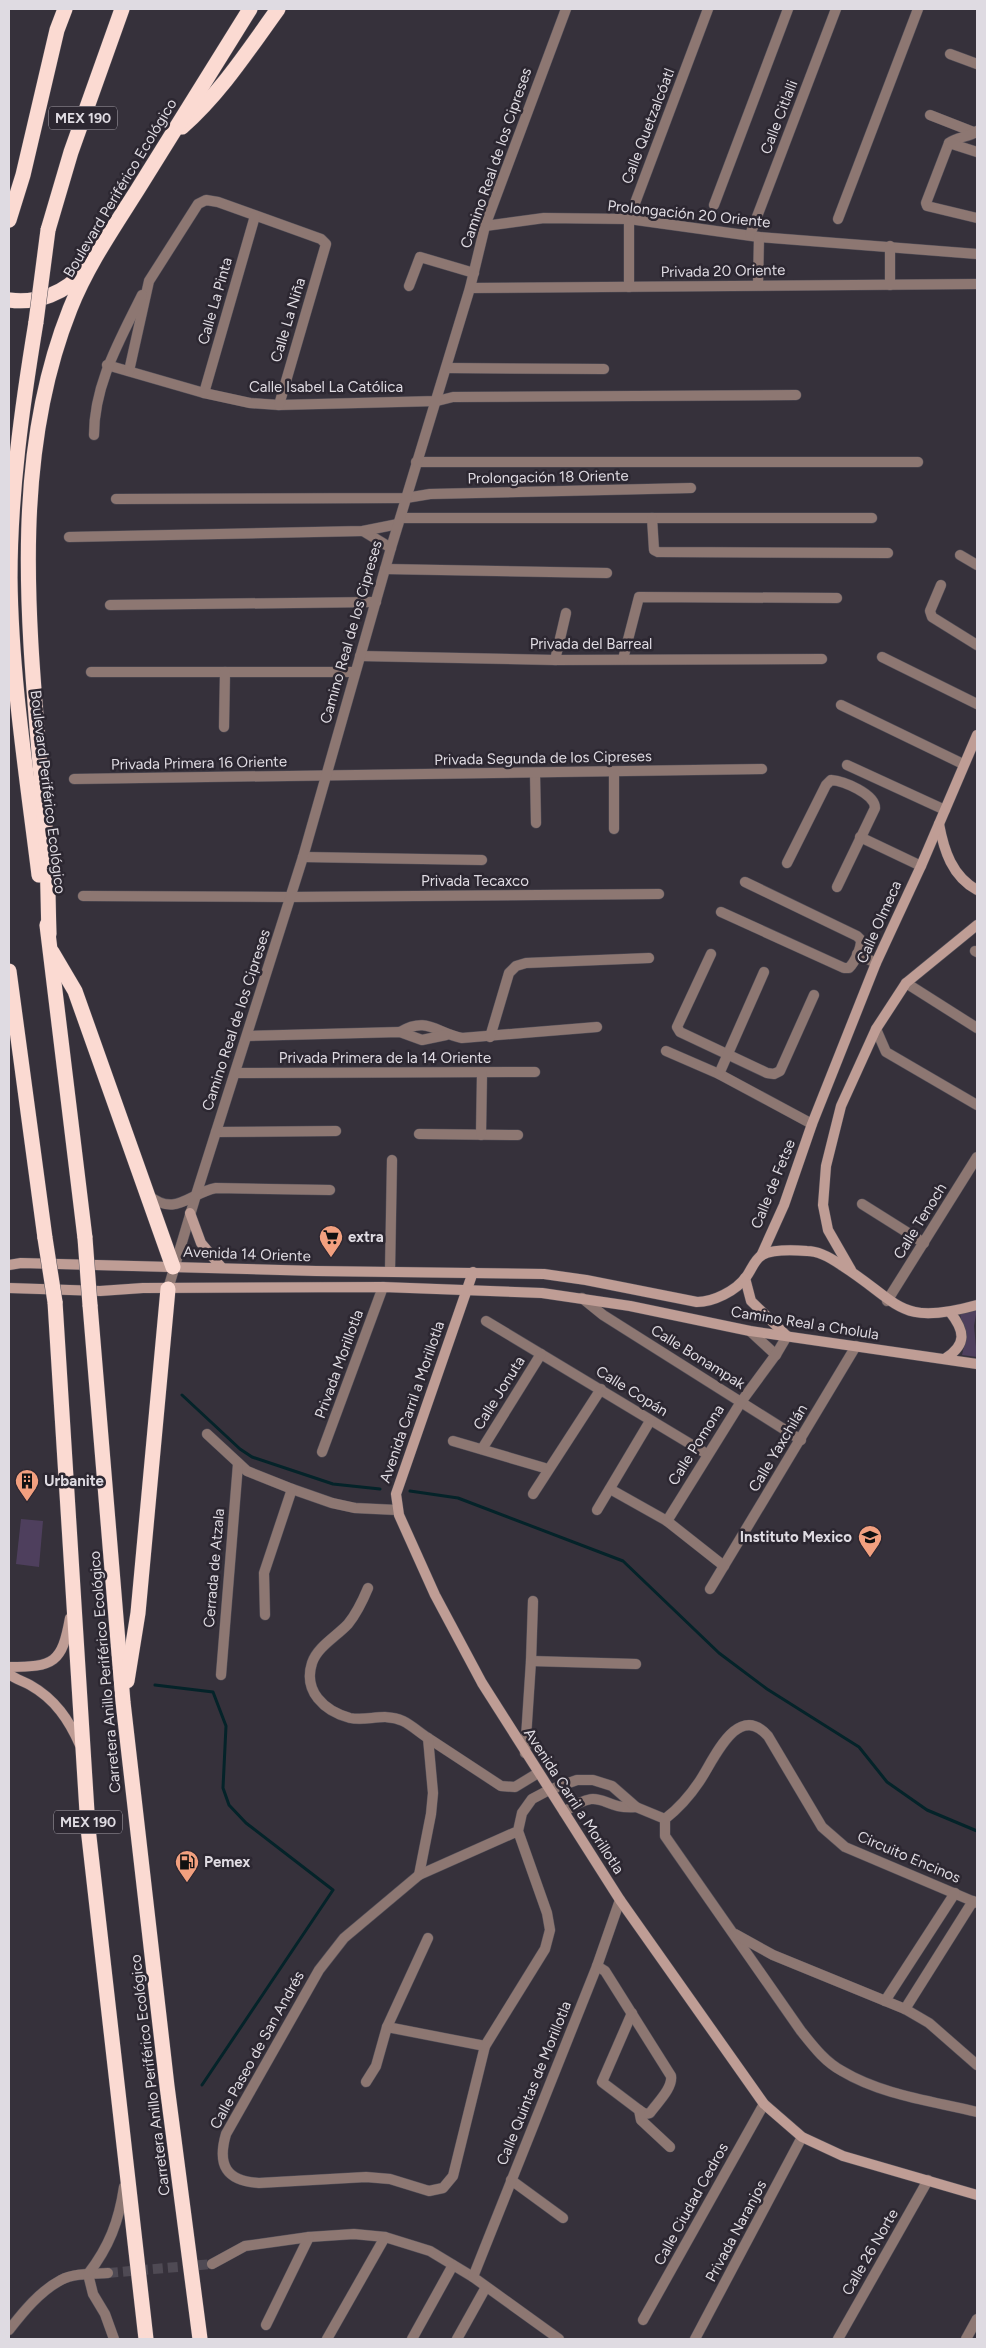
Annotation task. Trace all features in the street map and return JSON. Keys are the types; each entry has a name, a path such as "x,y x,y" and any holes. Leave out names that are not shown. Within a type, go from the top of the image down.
{"highway":[{"name":"MEX 190","path":"9,220 23,175 54,39 65,9"},
{"name":"Boulevard Periférico Ecológico","path":"85,1238 51,950 40,879 17,691 10,578 16,465 23,397 36,322 48,230 71,152 122,9"},
{"name":"Boulevard Periférico Ecológico","path":"49,934 48,863 31,620 31,494 40,415 51,364 71,306 94,258 250,9"},
{"path":"169,138 196,115 278,9"},
{"path":"9,300 36,300 56,293 78,278 94,258"},
{"path":"51,950 75,991 173,1267"},
{"name":"Carretera Anillo Periférico Ecológico","path":"9,971 55,1302 88,1828 146,2339"},
{"name":"Carretera Anillo Periférico Ecológico","path":"85,1238 123,1702 167,2086 200,2339"},
{"path":"123,1702 138,1613 168,1289"}],"street":[{"name":"Camino Real de los Cipreses","path":"168,1289 173,1267 248,1036 303,857 416,462 437,401 470,288 485,226 566,9"},
{"name":"Calle Quetzalcóatl","path":"629,287 629,219 708,9"},
{"path":"714,204 788,9"},
{"name":"Calle Citlalli","path":"758,285 755,236 836,9"},
{"path":"838,219 918,9"},
{"path":"950,54 977,64"},
{"path":"930,115 976,132"},
{"path":"976,132 953,139 949,143 926,203 927,206 977,218"},
{"path":"949,143 977,152"},
{"path":"94,434 94,415 107,365 149,281 198,204 206,200 255,216"},
{"name":"Calle La Niña","path":"255,216 321,239 326,244 279,405"},
{"name":"Calle La Pinta","path":"204,393 255,216"},
{"name":"Prolongación 20 Oriente","path":"485,226 544,218 629,219 755,236 977,254"},
{"path":"890,246 890,285"},
{"path":"409,286 420,256 474,273"},
{"path":"129,371 149,281"},
{"name":"Privada 20 Oriente","path":"470,288 977,284"},
{"name":"Calle Isabel La Católica","path":"107,365 204,393 250,403 279,405 437,401 454,397 796,395"},
{"path":"446,368 604,369"},
{"path":"416,462 918,462"},
{"name":"Prolongación 18 Oriente","path":"116,499 406,498 430,494 691,488"},
{"path":"652,518 654,550 658,552 888,553"},
{"path":"69,537 363,531 399,521 872,518"},
{"path":"363,531 391,548"},
{"path":"960,555 977,565"},
{"path":"386,569 607,573"},
{"path":"941,585 930,611 932,617 977,645"},
{"path":"622,659 639,597 837,598"},
{"path":"110,605 376,602"},
{"path":"555,660 566,613"},
{"name":"Privada del Barreal","path":"360,656 555,660 822,659"},
{"path":"882,657 977,704"},
{"path":"90,672 355,672"},
{"path":"224,727 225,672"},
{"path":"841,705 963,764"},
{"name":"Calle Olmeca","path":"812,1124 876,963 921,866 977,735"},
{"path":"848,765 945,810"},
{"name":"Privada Segunda de los Cipreses","path":"325,776 762,769"},
{"path":"614,772 614,829"},
{"path":"534,773 536,824"},
{"name":"Privada Primera 16 Oriente","path":"74,780 325,776"},
{"path":"787,863 826,785 831,780 838,780 871,798 875,802 875,808 837,888"},
{"path":"939,824 944,847 953,867 965,882 977,890"},
{"path":"860,837 921,866"},
{"path":"303,857 482,860"},
{"path":"722,912 844,968 849,968 852,965 861,945 861,940 857,936 745,882"},
{"name":"Privada Tecaxco","path":"83,896 290,897 659,894"},
{"path":"851,1271 828,1230 823,1205 826,1166 841,1106 876,1029 906,983 977,925"},
{"path":"710,954 677,1027 680,1032 767,1073 774,1074 780,1071 814,995"},
{"path":"857,954 876,963"},
{"path":"490,1037 509,973 516,966 526,962 648,958"},
{"path":"719,1074 764,972"},
{"path":"906,983 977,1028"},
{"path":"400,1032 410,1026 421,1024 432,1026 446,1035 462,1038 597,1027"},
{"path":"876,1029 886,1052 977,1105"},
{"path":"248,1036 400,1032 422,1040 446,1035"},
{"path":"666,1051 719,1074 812,1124"},
{"name":"Privada Primera de la 14 Oriente","path":"236,1073 535,1072"},
{"path":"481,1135 482,1073"},
{"name":"Calle de Fetse","path":"745,1278 761,1256 784,1205 812,1124"},
{"path":"216,1132 336,1131"},
{"path":"419,1134 518,1135"},
{"name":"Calle Tenoch","path":"888,1300 977,1157"},
{"path":"390,1271 392,1160"},
{"path":"148,1195 168,1205 183,1203 196,1195 216,1188 330,1190"},
{"path":"862,1204 924,1243"},
{"path":"190,1214 201,1243 222,1268"},
{"path":"761,1256 772,1252 814,1251 851,1271 898,1307 916,1313 950,1312 977,1304"},
{"name":"Avenida 14 Oriente","path":"9,1265 21,1263 316,1271 544,1274 702,1302 715,1298 745,1278"},
{"path":"316,1271 316,1287"},
{"name":"Avenida Carril a Morillotla","path":"473,1272 398,1482 396,1494 397,1510 435,1595 482,1683 620,1900 764,2104 802,2136 843,2156 977,2195"},
{"path":"745,1278 751,1301 787,1336"},
{"name":"Avenida 14 Oriente","path":"9,1288 100,1291 316,1287 466,1289 542,1292 630,1306"},
{"name":"Privada Morillotla","path":"322,1452 383,1287"},
{"name":"Calle Bonampak","path":"582,1298 603,1315 801,1440"},
{"name":"Camino Real a Cholula","path":"630,1306 750,1331 977,1364"},
{"path":"946,1358 958,1350 962,1337 960,1324 950,1312"},
{"name":"Calle Copán","path":"486,1321 707,1454"},
{"path":"750,1331 776,1355"},
{"name":"Calle Pomona","path":"667,1521 707,1454 741,1402 776,1355 787,1336"},
{"name":"Calle Yaxchilán","path":"710,1589 856,1346"},
{"name":"Calle Jonuta","path":"482,1449 542,1354"},
{"path":"533,1494 601,1389"},
{"path":"597,1510 650,1421"},
{"path":"207,1434 247,1471 292,1489 332,1503 355,1508 397,1510"},
{"path":"453,1441 548,1470"},
{"name":"Cerrada de Atzala","path":"221,1675 238,1464"},
{"path":"266,1615 264,1573 292,1489"},
{"path":"610,1489 667,1521 724,1566"},
{"path":"368,1588 360,1606 348,1624 313,1661 310,1685 314,1696 330,1709 351,1718 378,1716 399,1720 416,1728 501,1786 515,1787 538,1773"},
{"path":"9,1667 43,1665 54,1660 64,1646 74,1599"},
{"path":"525,1753 533,1601"},
{"path":"531,1661 636,1664"},
{"path":"9,1674 31,1685 55,1705 70,1724 83,1754"},
{"name":"Circuito Encinos","path":"665,1819 682,1806 725,1740 735,1730 744,1725 753,1725 762,1729 768,1736 822,1827 845,1847 975,1902"},
{"path":"419,1875 431,1814 433,1793 428,1738"},
{"path":"518,1830 526,1805 532,1799 549,1790 577,1780 593,1780 612,1786 636,1807 665,1819 665,1836 800,2032 824,2058 842,2071 883,2090 977,2112"},
{"path":"564,1812 580,1801 592,1798 622,1808 636,1807"},
{"name":"Calle Paseo de San Andrés","path":"518,1830 547,1913 550,1930 544,1949 485,2046 454,2176 443,2188 429,2191 390,2179 366,2177 259,2183 244,2182 232,2176 225,2168 222,2158 226,2134 319,1970 344,1938 419,1875 518,1830"},
{"path":"885,2001 955,1892"},
{"name":"Calle Quintas de Morillotla","path":"473,2278 597,1966 620,1900"},
{"path":"905,2009 975,1902"},
{"path":"732,1933 773,1955 905,2009 929,2023 977,2066"},
{"path":"366,2082 376,2066 387,2027 428,1938"},
{"path":"597,1966 605,1971 671,2076 672,2082 650,2113 645,2114 602,2082 632,2014"},
{"path":"387,2027 485,2046"},
{"name":"Calle Ciudad Cedros","path":"643,2320 764,2104"},
{"path":"639,2110 641,2120 670,2147"},
{"name":"Privada Naranjos","path":"695,2339 802,2136"},
{"path":"88,2274 101,2257 113,2234 122,2205 126,2175"},
{"path":"511,2180 563,2218"},
{"name":"Calle 26 Norte","path":"838,2339 928,2180"},
{"path":"212,2264 245,2246 309,2237 354,2234 385,2238 430,2251 473,2278 559,2339"},
{"path":"266,2325 309,2237"},
{"path":"327,2339 385,2238"},
{"path":"412,2339 453,2265"},
{"path":"9,2330 24,2310 62,2280 88,2274 108,2273"},
{"path":"88,2274 93,2294 105,2314 114,2339"},
{"path":"457,2339 486,2287"},
{"path":"966,2339 977,2318"}],"shaded area":[{"path":"977,1309 974,1326 977,1357 962,1355 966,1338 960,1314"},
{"path":"21,1519 43,1521 39,1567 16,1564"}],"waterway":[{"path":"182,1395 240,1449 252,1457 333,1484 380,1489"},
{"path":"410,1491 458,1498 623,1561 719,1653 767,1689 859,1747 887,1782 927,1810 977,1831"},
{"path":"155,1685 213,1692 226,1726 223,1788 229,1805 246,1823 333,1890 202,2085"}],"tunnel":[{"path":"108,2273 212,2264"}],"place":[{"name":"extra","path":"331,1258"},
{"name":"Urbanite","path":"27,1502"},
{"name":"Instituto Mexico","path":"870,1558"},
{"name":"Pemex","path":"187,1883"}]}
